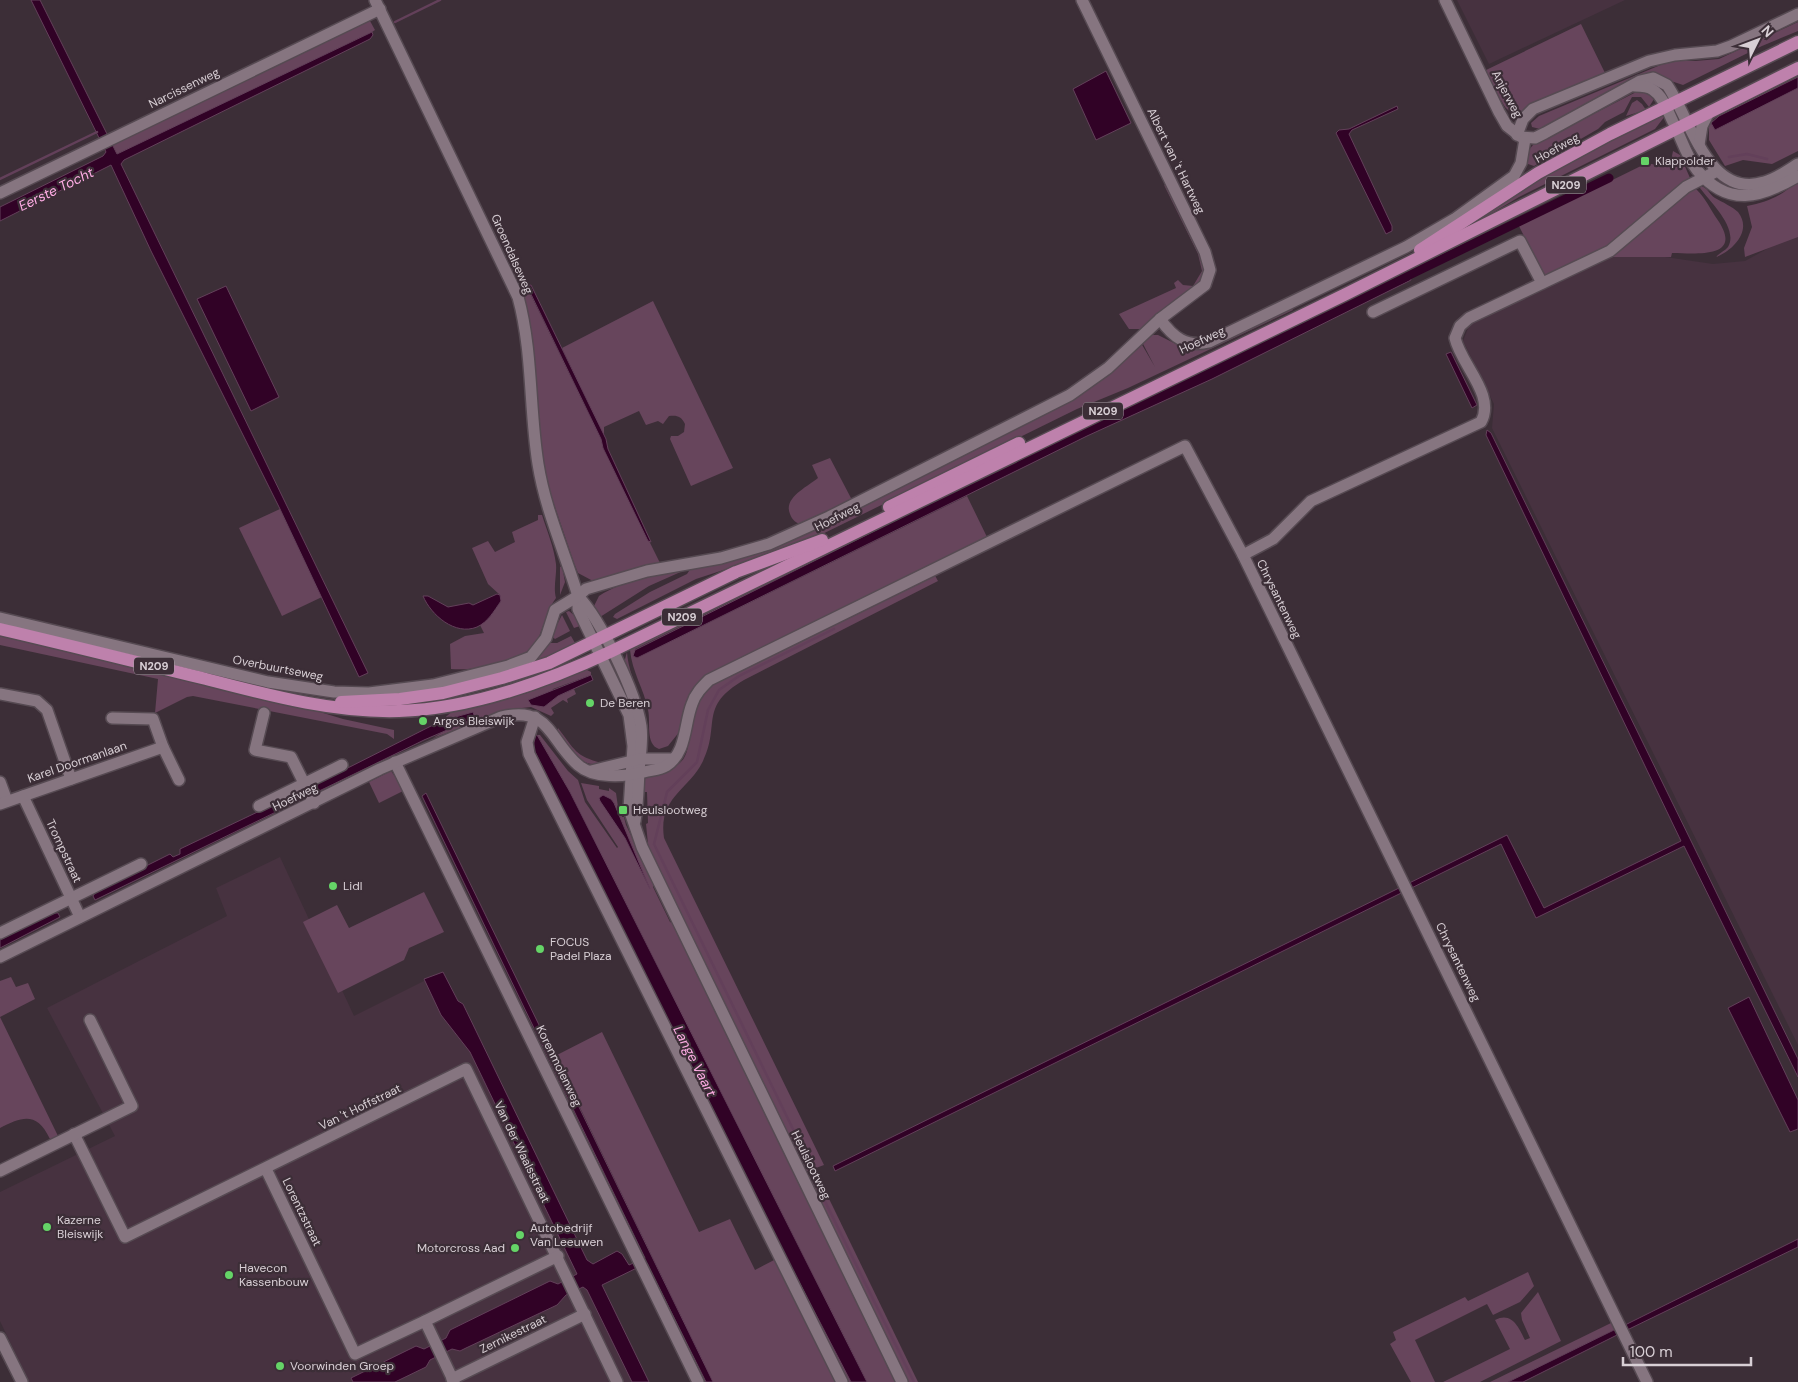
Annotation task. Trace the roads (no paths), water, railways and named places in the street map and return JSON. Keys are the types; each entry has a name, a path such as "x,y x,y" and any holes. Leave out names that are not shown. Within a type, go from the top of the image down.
{"main road":[{"name":"Hoefweg","path":"599,639 736,572 828,538 1002,451 1418,251 1538,173 1671,104 1798,42"},
{"name":"Hoefweg","path":"607,654 1361,287 1798,68"},
{"name":"Overbuurtseweg","path":"0,629 268,695 352,710 376,712 435,708 537,682 607,654"},
{"name":"Overbuurtseweg","path":"308,701 376,701 443,693 549,663 599,639"}],"street":[{"name":"Albert van 't Hartweg","path":"1082,0 1209,262 1210,270 1205,285 1160,319"},
{"name":"Anjerweg","path":"1445,0 1499,112 1507,126 1521,137"},
{"name":"Narcissenweg","path":"0,193 378,5"},
{"name":"Groendalseweg","path":"378,5 518,297 525,323 538,465 578,596 588,606 599,639 607,654"},
{"name":"Hoefweg","path":"578,596 594,594 610,584 647,571 745,552 796,533 1070,395 1108,368 1160,319 1174,336 1185,343 1209,342 1406,247 1456,218 1514,176 1520,167 1523,119 1533,110 1649,61 1717,51 1731,46 1798,14"},
{"path":"1521,137 1535,138 1646,79 1659,80 1667,85 1671,104 1682,126 1696,169 1704,177 1730,194 1742,197 1766,193 1798,176"},
{"path":"1699,145 1702,126 1709,112"},
{"path":"1682,126 1699,145 1711,165 1717,171 1736,182 1747,184 1763,183 1798,164"},
{"path":"842,1382 529,754 527,742 535,717 548,726 578,765 591,771 606,776 635,774 663,767 673,759 681,746 694,699 709,680 1186,446 1243,555 1272,539 1311,501 1481,422 1486,413 1485,401 1456,344 1456,333 1468,318 1610,250 1686,187 1717,171"},
{"path":"1373,312 1520,241 1542,283"},
{"name":"Chrysantenweg","path":"1243,555 1647,1382"},
{"name":"Overbuurtseweg","path":"0,618 268,682 326,692 369,693 434,685 508,666 531,657 546,638 556,610 578,596"},
{"name":"Heulslootweg","path":"607,654 632,696 641,726 629,809 642,847 902,1382"},
{"path":"0,694 37,701 47,710 72,779"},
{"path":"264,713 255,750 291,757 309,793"},
{"name":"Hoefweg","path":"259,806 309,793 395,762 501,717 522,714 535,717"},
{"path":"112,718 153,719 163,747 179,780"},
{"name":"Karel Doormanlaan","path":"3,803 163,747"},
{"path":"591,771 636,760 673,759"},
{"name":"Korenmolenweg","path":"395,762 698,1382"},
{"name":"Hoefweg","path":"0,957 80,917 309,793 342,765"},
{"path":"0,782 3,803"},
{"name":"Trompstraat","path":"23,796 80,917"},
{"path":"0,933 141,864"},
{"path":"0,1170 132,1106 90,1020"},
{"name":"Van 't Hoffstraat","path":"266,1169 466,1070"},
{"name":"Van der Waalsstraat","path":"466,1070 575,1291 617,1382"},
{"path":"74,1134 125,1237 266,1169"},
{"name":"Lorentzstraat","path":"266,1169 355,1354 425,1321"},
{"path":"453,1380 425,1321 558,1256"},
{"name":"Zernikestraat","path":"453,1380 585,1314"},
{"path":"0,1338 22,1382"}],"water":[{"name":"Eerste Tocht","path":"31,0 40,0 117,154 372,32 373,35 370,39 124,160 121,164 368,673 359,677 280,509 151,251 111,165 0,221 0,207 103,156 106,152"},
{"path":"1106,71 1131,123 1096,140 1073,89"},
{"path":"1798,77 1798,88 1715,130 1711,123 1719,116"},
{"path":"1397,106 1398,109 1352,130 1349,134 1392,226 1392,231 1386,234 1336,133 1339,130 1349,129"},
{"path":"1407,271 1411,280 1212,379 1087,436 637,658 633,656 635,650 979,479"},
{"path":"531,285 606,439 608,449 651,542 648,541 527,286"},
{"path":"226,286 279,397 251,411 197,299"},
{"path":"1451,352 1477,405 1472,408 1446,354"},
{"path":"1487,430 1491,433 1798,1059 1798,1077 1684,846 1536,918 1501,844 835,1171 833,1166 1507,835 1544,908 1681,841 1486,435"},
{"path":"497,594 500,595 501,601 490,616 481,625 469,629 460,629 452,626 438,617 423,596 428,596 448,607 469,603 473,605"},
{"path":"591,675 593,680 558,696 544,707 531,705 528,700"},
{"path":"473,712 475,718 424,740 95,900 93,896 96,891 170,854 173,857 180,854 180,849 312,786 441,721"},
{"name":"Lange Vaart","path":"535,735 537,735 570,792 867,1382 851,1382 754,1195 533,748"},
{"path":"426,793 713,1382 706,1382 647,1263 602,1285 649,1382 632,1382 587,1290 583,1287 566,1295 557,1305 460,1351 452,1349 430,1360 426,1367 395,1382 353,1382 351,1378 416,1346 424,1349 446,1338 450,1330 550,1281 558,1284 577,1274 470,1052 441,1015 424,979 443,972 458,1001 463,1004 587,1260 593,1264 617,1251 622,1254 629,1265 645,1258 422,796"},
{"path":"603,795 614,803 650,889 625,838 600,801 599,798"},
{"path":"52,913 58,913 60,917 0,948 0,940"},
{"path":"1749,997 1798,1100 1798,1129 1790,1132 1728,1008"},
{"path":"1798,1239 1798,1247 1625,1331 1623,1326"},
{"path":"1618,1328 1621,1333 1523,1382 1508,1382"}],"waterway":[{"path":"395,22 440,0"},
{"path":"0,179 97,132"},
{"path":"1729,157 1747,154 1767,159"},
{"path":"1399,280 1609,178"},
{"path":"811,1166 654,844 667,792 697,762 708,710 719,690 739,676 834,629"},
{"path":"814,1179 914,1382"}],"place":[{"name":"Klappolder","path":"1645,161"},
{"name":"De Beren","path":"590,703"},
{"name":"Argos Bleiswijk","path":"423,721"},
{"name":"Heulslootweg","path":"623,810"},
{"name":"Lidl","path":"333,886"},
{"name":"FOCUS Padel Plaza","path":"540,949"},
{"name":"Kazerne Bleiswijk","path":"47,1227"},
{"name":"Autobedrijf Van Leeuwen","path":"520,1235"},
{"name":"Motorcross Aad","path":"515,1248"},
{"name":"Havecon Kassenbouw","path":"229,1275"},
{"name":"Voorwinden Groep","path":"280,1366"}]}
